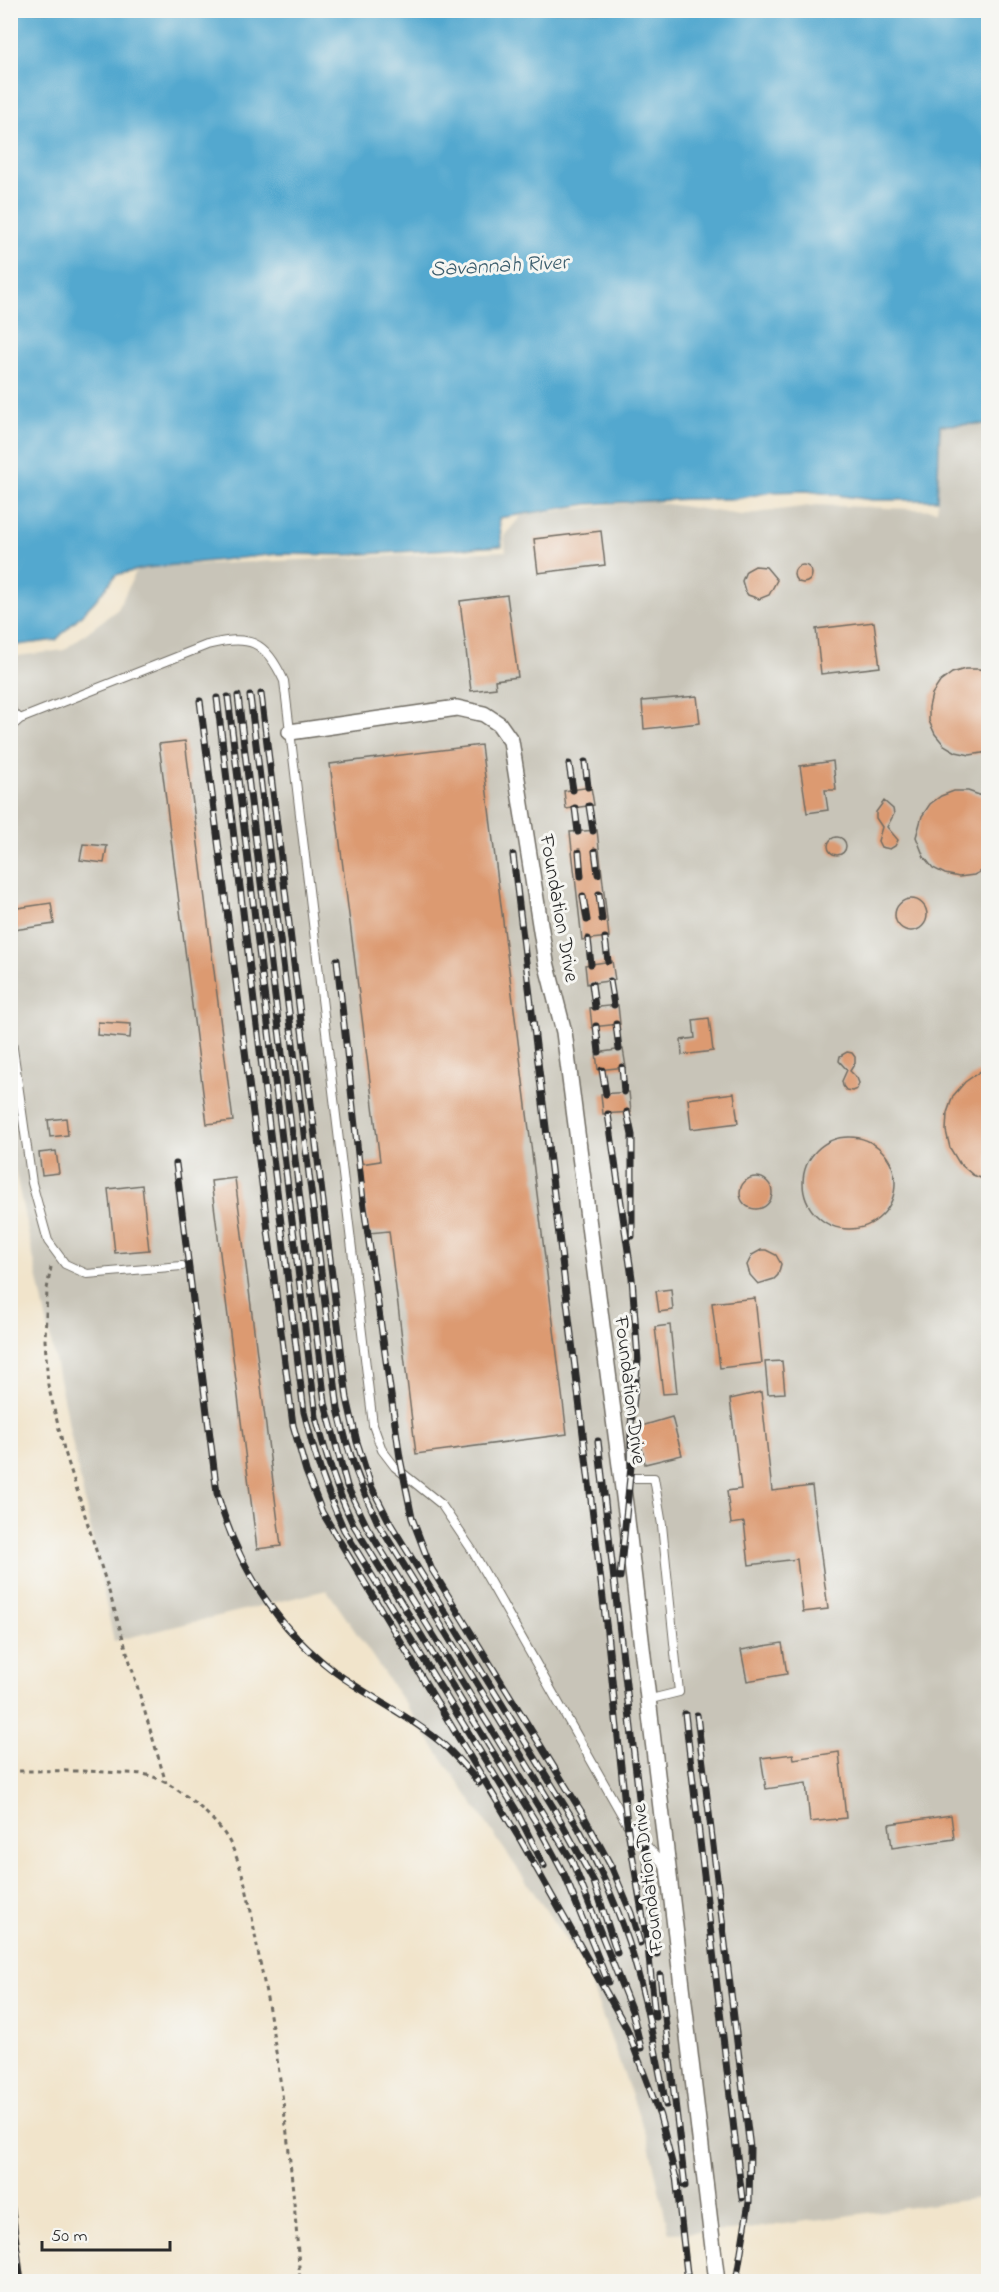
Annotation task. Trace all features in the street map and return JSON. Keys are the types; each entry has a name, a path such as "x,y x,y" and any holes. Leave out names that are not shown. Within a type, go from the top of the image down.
{"street":[{"name":"Foundation Drive","path":"290,732 457,708 484,714 499,724 511,741 546,962 564,1032 621,1478 717,2282"}],"lane":[{"path":"10,728 20,718 207,645 231,639 249,641 263,649 275,662 284,681 373,1425 382,1449 395,1467 441,1504 472,1550 627,1824 666,1867"},
{"path":"10,710 20,718"},
{"path":"10,1027 32,1183 48,1241 65,1264 87,1274 182,1266"},
{"path":"621,1478 654,1478 662,1525 679,1692 647,1700"}],"path":[{"path":"55,1250 47,1289 45,1340 48,1385 64,1449 166,1784"},
{"path":"10,1771 150,1776 192,1800 215,1822 232,1845 244,1881 267,1995 284,2103 300,2282"}],"shaded area":[{"path":"988,424 988,2197 732,2231 669,2233 648,2140 584,1966 327,1590 114,1641 11,1151 10,657 64,650 118,609 138,567 506,551 504,536 522,515 648,501 741,515 816,505 937,510 940,425"}],"water":[{"name":"Savannah River","path":"11,10 988,11 988,424 940,425 937,500 872,500 807,491 771,492 736,499 588,504 499,518 502,546 347,555 278,554 146,568 116,575 94,602 56,640 11,646"}],"building":[{"path":"601,531 605,565 538,573 534,539"},
{"path":"799,565 807,565 812,570 810,581 799,583 794,578 794,570"},
{"path":"755,566 766,567 777,580 769,595 759,599 748,595 742,581 746,571"},
{"path":"507,595 518,677 495,680 496,688 471,691 460,601"},
{"path":"874,622 880,667 821,674 816,629"},
{"path":"965,669 979,669 988,672 988,752 970,755 956,752 944,745 935,734 929,721 932,694 940,682 952,673"},
{"path":"697,696 700,723 644,729 642,701"},
{"path":"185,741 233,1121 207,1124 159,744"},
{"path":"481,745 567,1434 416,1454 389,1231 369,1233 361,1164 380,1161 330,764"},
{"path":"833,761 836,790 825,790 828,810 807,813 800,766"},
{"path":"591,787 594,805 566,809 564,791"},
{"path":"954,791 968,791 988,801 988,868 974,875 959,877 933,868 924,857 916,837 922,816 930,804"},
{"path":"884,801 893,809 894,814 887,827 898,840 890,849 881,847 878,841 882,827 876,818 876,812"},
{"path":"597,830 609,937 582,940 570,832"},
{"path":"833,837 841,837 846,842 844,853 833,855 828,850 828,842"},
{"path":"83,844 107,846 104,863 80,860"},
{"path":"911,899 923,903 927,915 923,927 911,931 899,927 895,915 899,903"},
{"path":"51,903 54,924 14,930 11,909"},
{"path":"612,961 615,980 587,984 585,965"},
{"path":"618,1005 620,1024 592,1027 590,1008"},
{"path":"709,1018 713,1051 682,1055 681,1040 695,1038 693,1020"},
{"path":"98,1022 131,1024 130,1038 97,1035"},
{"path":"623,1049 626,1067 598,1070 596,1053"},
{"path":"847,1052 852,1053 855,1057 855,1063 850,1071 859,1083 857,1089 852,1091 846,1090 843,1086 842,1081 847,1070 839,1061 840,1056"},
{"path":"988,1066 988,1181 973,1175 959,1163 950,1148 946,1131 947,1113 953,1096 965,1082"},
{"path":"629,1092 631,1112 603,1114 601,1094"},
{"path":"734,1093 738,1123 691,1129 688,1099"},
{"path":"66,1118 68,1135 50,1137 48,1120"},
{"path":"849,1137 867,1140 882,1150 892,1165 895,1183 892,1201 882,1216 867,1226 849,1229 831,1226 816,1216 806,1201 803,1183 806,1165 816,1150 831,1140"},
{"path":"56,1151 59,1173 42,1175 39,1153"},
{"path":"756,1177 768,1181 772,1193 768,1205 756,1209 744,1205 740,1193 744,1181"},
{"path":"235,1178 281,1546 257,1549 211,1181"},
{"path":"142,1185 149,1250 115,1253 108,1189"},
{"path":"761,1250 776,1255 781,1264 778,1275 774,1279 758,1284 750,1275 747,1265 752,1255"},
{"path":"671,1289 673,1310 659,1312 656,1291"},
{"path":"755,1298 762,1363 720,1368 712,1303"},
{"path":"670,1325 677,1393 663,1394 655,1327"},
{"path":"782,1361 785,1393 768,1394 765,1362"},
{"path":"761,1392 772,1491 812,1486 828,1609 803,1612 797,1559 749,1565 744,1522 731,1524 727,1491 741,1489 730,1399"},
{"path":"672,1417 682,1455 645,1464 638,1427"},
{"path":"782,1643 787,1674 747,1681 741,1650"},
{"path":"839,1752 846,1818 810,1822 806,1783 766,1789 761,1758 793,1754 794,1759"},
{"path":"951,1815 954,1839 892,1848 889,1824"}],"railway":[{"path":"261,694 347,1398 357,1442 371,1486 390,1523 579,1829 603,1877 623,1926 637,1970 666,2105"},
{"path":"238,696 325,1403 347,1486 367,1527 572,1861 632,2011 641,2048"},
{"path":"250,696 338,1409 350,1453 378,1523 553,1807 594,1882 617,1953"},
{"path":"228,697 316,1417 324,1445 336,1485 353,1524 537,1824 565,1876 608,1982"},
{"path":"217,698 304,1412 312,1443 344,1530 516,1810 544,1866"},
{"path":"200,701 293,1425 306,1471 322,1512 521,1841 627,2029 660,2116 678,2186"},
{"path":"585,762 588,787"},
{"path":"569,764 573,790"},
{"path":"589,806 593,831"},
{"path":"575,808 578,832"},
{"path":"595,851 598,874"},
{"path":"579,852 581,876"},
{"path":"513,855 607,1632 627,1824 648,1947 655,2017"},
{"path":"599,894 602,919"},
{"path":"583,896 587,920"},
{"path":"605,938 608,961"},
{"path":"588,939 591,964"},
{"path":"337,960 363,1200 400,1458 412,1518 431,1568 581,1811 612,1868 631,1913 640,1943"},
{"path":"610,981 614,1005"},
{"path":"592,984 595,1007"},
{"path":"616,1024 619,1049"},
{"path":"596,1026 599,1052"},
{"path":"622,1067 624,1092"},
{"path":"602,1070 606,1094"},
{"path":"627,1112 632,1135 632,1236"},
{"path":"608,1114 632,1278 638,1360 620,1577"},
{"path":"176,1164 217,1493 235,1545 261,1592 294,1635 335,1672 438,1740 479,1783"},
{"path":"598,1441 657,1954"},
{"path":"685,1714 742,2198"},
{"path":"697,1715 750,2148 749,2202 736,2282"},
{"path":"660,1975 685,2186"},
{"path":"676,2177 688,2282"},
{"path":"10,2194 21,2282"}]}
